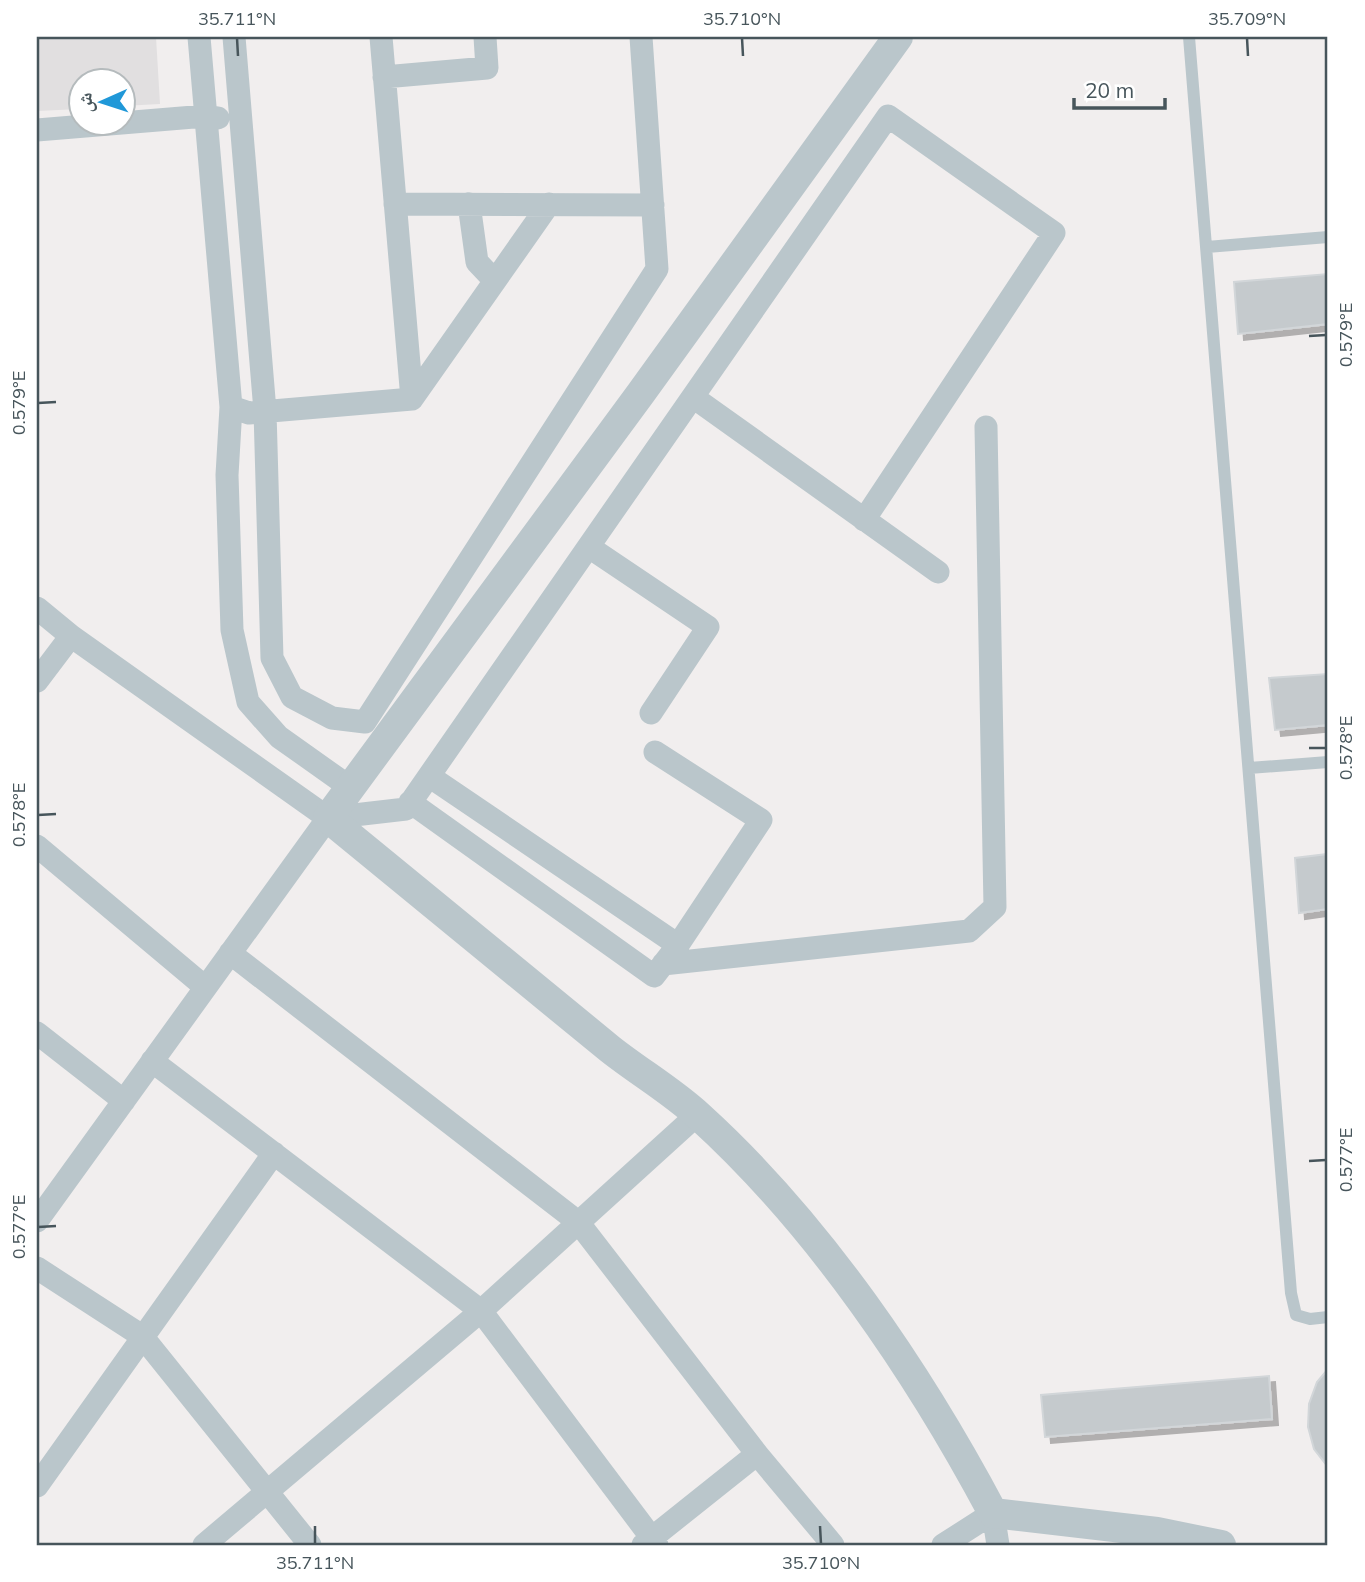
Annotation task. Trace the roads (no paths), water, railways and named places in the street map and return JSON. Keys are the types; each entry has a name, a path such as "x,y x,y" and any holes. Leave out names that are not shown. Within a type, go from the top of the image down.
{"street":[{"path":"199,37 231,407 227,475 232,630 248,702 279,737 351,788"},
{"path":"234,37 265,411 272,658 292,697 332,718 365,722 657,269 641,37"},
{"path":"381,37 412,399"},
{"path":"384,77 487,68 485,37"},
{"path":"37,1221 898,37"},
{"path":"37,130 206,116 241,121"},
{"path":"328,818 406,809 888,116 1054,233 864,520"},
{"path":"395,204 653,205"},
{"path":"469,204 477,262 495,281"},
{"path":"412,399 550,204"},
{"path":"693,397 937,572"},
{"path":"231,407 249,412 412,399"},
{"path":"663,964 969,932 995,907 986,427"},
{"path":"589,547 708,627 651,713"},
{"path":"37,608 71,636 328,818 616,1054 698,1114 752,1169 858,1294 950,1433 993,1513 998,1545"},
{"path":"37,681 71,636"},
{"path":"411,802 653,976 678,946 761,820 655,752"},
{"path":"429,776 678,946"},
{"path":"37,846 205,987"},
{"path":"230,953 578,1222 757,1454 833,1545"},
{"path":"37,1033 124,1101"},
{"path":"152,1061 481,1311 651,1543 757,1454"},
{"path":"204,1545 269,1493 481,1311 698,1114"},
{"path":"37,1486 274,1153"},
{"path":"37,1268 142,1336 310,1545"},
{"path":"943,1545 993,1513 1158,1539 1221,1545"}],"lane":[{"path":"1189,37 1291,1293 1296,1315 1310,1319 1328,1317"},
{"path":"1208,247 1328,237"},
{"path":"1249,768 1328,762"}]}
